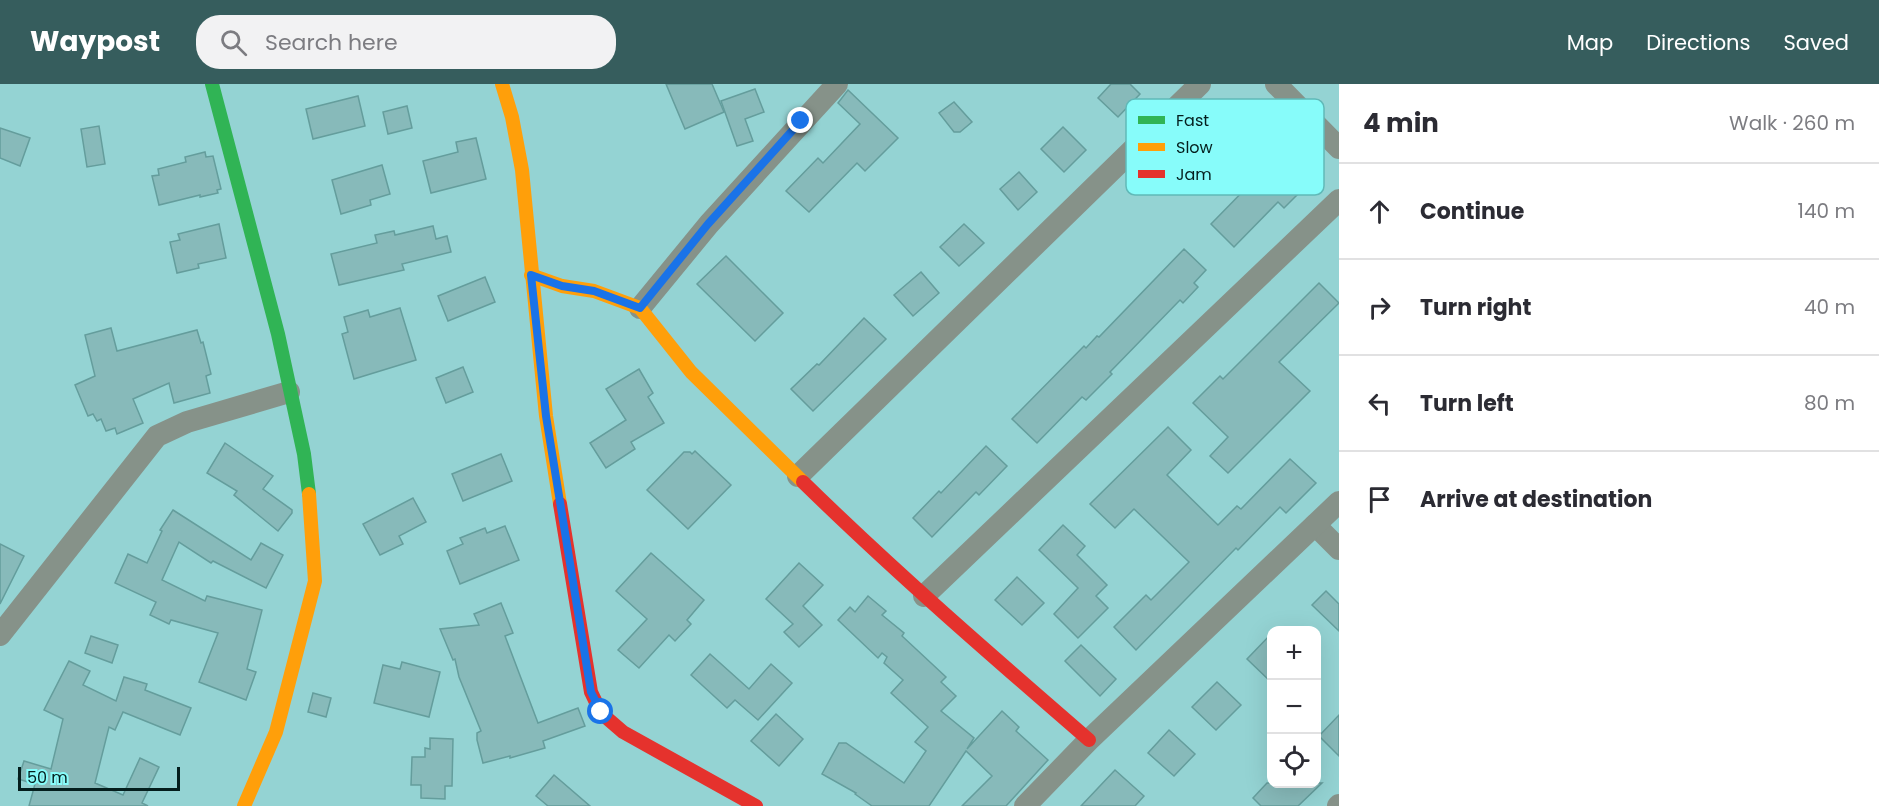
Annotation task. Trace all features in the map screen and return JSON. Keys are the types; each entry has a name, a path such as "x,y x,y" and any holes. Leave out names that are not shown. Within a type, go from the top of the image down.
{"street":[{"path":"212,84 278,334 304,454 312,521 315,581 276,732 244,806"},
{"path":"502,84 512,117 522,170 546,416 591,692 601,712 623,732 756,806"},
{"path":"640,308 708,224 837,84"},
{"path":"1185,99 1200,84"},
{"path":"1276,84 1291,99"},
{"path":"1324,133 1339,148"},
{"path":"798,476 1126,156"},
{"path":"924,596 1339,200"},
{"path":"531,275 562,286 594,291 640,308 691,372 855,533 1089,740"},
{"path":"0,635 157,436 187,422 289,392"},
{"path":"1025,806 1089,740 1339,502"},
{"path":"1315,525 1339,549"}],"building":[{"path":"666,84 712,84 724,112 685,129"},
{"path":"1111,84 1130,84 1140,94 1135,99 1126,99 1126,109 1118,117 1098,98"},
{"path":"755,89 764,112 745,119 753,141 737,146 721,101"},
{"path":"848,90 898,138 865,171 857,163 809,212 786,191 818,158 823,163 860,124 838,103"},
{"path":"358,96 365,126 313,139 306,109"},
{"path":"954,102 972,122 960,132 954,132 939,113"},
{"path":"407,106 412,128 388,134 383,112"},
{"path":"99,126 105,164 87,167 81,129"},
{"path":"1063,127 1086,150 1064,172 1041,149"},
{"path":"0,128 30,138 20,166 0,158"},
{"path":"476,138 486,179 431,193 423,161 458,152 456,142"},
{"path":"205,152 206,157 213,156 221,189 217,190 218,193 159,205 152,176 159,175 158,169 186,162 185,157"},
{"path":"382,165 390,194 370,200 371,205 341,214 332,180"},
{"path":"1019,172 1037,192 1018,210 1000,189"},
{"path":"1239,195 1297,195 1284,208 1278,202 1234,247 1211,224"},
{"path":"219,224 226,258 198,264 199,268 177,273 170,242 180,240 178,234"},
{"path":"964,224 984,243 959,266 940,247"},
{"path":"433,226 436,239 447,236 451,252 402,264 404,270 339,285 331,254 377,243 375,235 394,231 395,235"},
{"path":"1184,249 1206,270 1194,283 1198,287 1183,303 1180,300 1086,400 1082,397 1037,443 1012,419 1084,346 1086,348 1097,336 1099,337"},
{"path":"726,256 783,313 755,341 697,284"},
{"path":"921,272 939,293 913,316 894,295"},
{"path":"485,277 495,302 448,321 438,296"},
{"path":"1319,283 1339,303 1279,362 1310,391 1228,473 1210,456 1228,437 1193,403 1220,376 1223,379"},
{"path":"400,308 416,360 354,379 342,334 348,332 344,317 368,310 370,317"},
{"path":"864,318 886,339 813,411 791,389 817,364 819,365"},
{"path":"111,328 117,351 197,330 201,343 203,342 211,374 206,376 210,393 174,403 169,383 133,399 143,423 117,434 115,428 106,431 101,419 97,421 93,414 88,416 75,385 95,376 85,335"},
{"path":"463,367 473,392 446,403 436,378"},
{"path":"639,369 653,393 648,397 664,423 631,442 635,449 606,468 590,443 626,420 606,389"},
{"path":"1168,427 1191,450 1167,475 1218,525 1237,506 1241,509 1290,459 1316,483 1286,513 1280,507 1238,550 1236,548 1136,650 1114,627 1146,595 1151,600 1189,562 1134,509 1115,528 1090,504"},
{"path":"225,443 273,476 263,489 292,510 278,531 234,495 237,491 207,473"},
{"path":"986,446 1007,466 979,495 976,492 932,537 913,518 939,491 941,493"},
{"path":"695,451 731,485 688,529 647,490 684,452 692,454"},
{"path":"501,454 512,481 463,501 452,474"},
{"path":"413,498 426,522 399,536 403,544 380,555 363,524"},
{"path":"173,510 251,560 261,543 283,555 266,588 213,561 211,563 179,542 162,580 205,601 207,596 262,610 247,669 256,672 246,700 199,682 218,633 171,620 169,624 150,615 156,602 115,583 128,554 147,563 162,531 160,530"},
{"path":"1063,525 1085,546 1077,555 1107,585 1096,596 1108,608 1078,638 1054,614 1078,588 1039,550"},
{"path":"505,526 519,560 460,584 447,551 463,544 460,538 485,528 487,533"},
{"path":"0,544 24,556 0,604"},
{"path":"651,553 704,600 687,620 691,624 675,641 669,635 639,668 618,650 647,619 616,591"},
{"path":"799,563 823,585 803,606 822,625 799,647 784,632 793,624 766,599"},
{"path":"1017,577 1044,603 1022,625 995,600"},
{"path":"1326,591 1339,604 1339,631 1312,605"},
{"path":"868,596 886,611 882,615 904,633 902,636 946,677 941,682 956,696 941,711 974,738 967,749 1002,711 1019,727 1016,731 1048,760 1006,806 962,806 992,776 966,751 929,806 872,806 856,793 822,774 839,743 846,743 904,783 926,751 915,742 928,727 891,693 903,680 884,663 887,657 882,653 878,658 838,620 850,607 855,612"},
{"path":"501,603 513,633 505,636 538,723 578,708 585,726 543,741 545,748 483,763 477,740 477,733 481,731 459,677 455,659 453,660 440,629 479,625 474,614"},
{"path":"91,636 118,645 112,663 85,653"},
{"path":"1267,638 1267,678 1247,659"},
{"path":"1081,645 1116,679 1100,696 1065,661"},
{"path":"710,654 749,689 771,664 792,683 758,720 735,700 727,708 691,675"},
{"path":"69,661 90,671 83,685 116,701 124,677 147,684 145,690 191,708 180,735 123,712 115,730 109,727 95,783 123,795 140,758 159,767 142,803 148,806 29,806 35,784 18,779 24,761 51,769 63,719 44,710"},
{"path":"402,662 440,672 429,717 374,703 383,665 400,669"},
{"path":"1217,682 1241,705 1216,730 1192,707"},
{"path":"313,693 331,698 326,717 308,712"},
{"path":"776,714 803,739 779,766 751,741"},
{"path":"1339,715 1339,756 1321,738 1321,734"},
{"path":"1169,730 1195,754 1174,776 1148,753"},
{"path":"430,738 453,739 452,786 445,786 445,799 421,798 421,785 411,785 412,757 425,757 425,748 430,749"},
{"path":"1115,770 1144,796 1135,806 1081,806"},
{"path":"554,775 590,806 548,806 536,796"},
{"path":"1267,783 1267,788 1317,788 1298,806 1261,806 1253,798"}],"traffic: fast":[{"path":"212,84 278,334 304,454 309,494"}],"traffic: slow":[{"path":"502,84 512,117 522,170 546,416 560,504"},
{"path":"531,275 562,286 594,291 640,308 691,372 803,482"},
{"path":"244,806 276,732 315,581 309,494"}],"traffic: jam":[{"path":"803,482 908,581 1089,740"},
{"path":"560,504 591,692 601,713 623,732 756,806"}],"route":[{"path":"601,712 591,692 546,416 531,275 562,286 594,291 640,308 708,224 801,121"}]}
